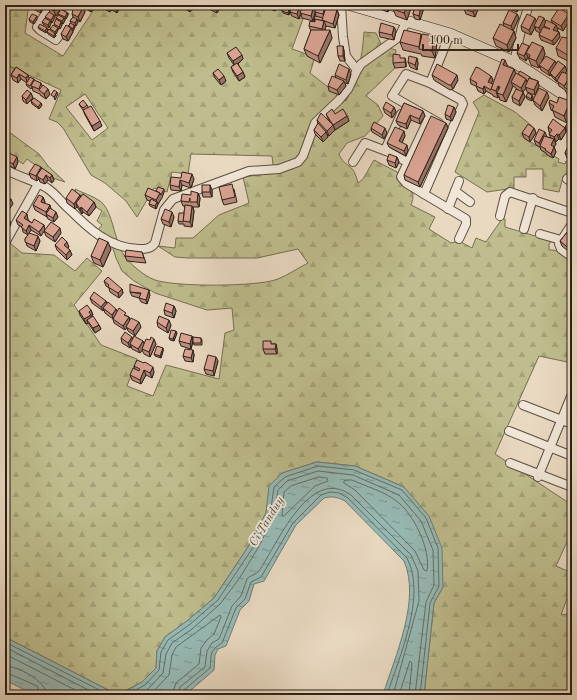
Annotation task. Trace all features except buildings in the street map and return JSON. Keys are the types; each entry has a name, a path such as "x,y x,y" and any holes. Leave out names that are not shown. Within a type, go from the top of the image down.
{"street":[{"path":"51,5 37,27 56,40 74,14 72,10 64,5"},
{"path":"341,5 346,56 357,70"},
{"path":"350,5 450,34 514,62 572,100"},
{"path":"514,62 522,26 529,5"},
{"path":"5,169 38,184 57,196 86,226 100,237 129,248 146,249 155,243 164,210 173,199 249,170 279,168 298,162 303,156 314,123 339,100 348,89 361,64 399,37 406,22"},
{"path":"430,83 450,34"},
{"path":"424,194 453,129 463,102 430,83 406,74 392,95 429,118 453,129"},
{"path":"386,151 387,144 406,104"},
{"path":"429,118 401,174 401,179 414,189 467,220 459,239"},
{"path":"352,162 365,143 386,151 407,162"},
{"path":"448,209 459,181"},
{"path":"5,243 38,184"},
{"path":"455,192 470,202"},
{"path":"500,216 505,196 508,192 533,198 572,213"},
{"path":"524,229 533,198"},
{"path":"572,224 560,240 561,249 572,257"},
{"path":"540,234 560,240"},
{"path":"539,476 572,394"},
{"path":"523,406 572,424"},
{"path":"509,431 572,456"},
{"path":"510,463 539,476 572,486"}],"green space":[{"path":"5,5 33,5 28,11 25,33 63,56 97,5 268,5 303,19 292,49 315,57 310,73 346,101 359,68 364,32 376,33 382,46 396,50 395,68 366,96 378,105 383,116 365,136 347,143 339,154 341,159 354,171 358,183 363,179 374,160 399,173 397,178 408,186 412,192 413,200 411,205 435,217 429,229 451,243 459,241 472,248 476,238 486,242 502,219 505,219 505,227 552,241 549,244 549,250 557,251 564,255 570,267 573,293 572,363 539,356 495,454 572,505 572,531 556,566 572,573 572,585 561,615 572,613 572,695 424,695 434,603 443,587 404,487 355,466 317,462 282,473 270,486 266,513 250,544 214,598 165,637 157,651 156,668 142,682 123,692 112,692 5,637 5,239 22,253 54,255 75,271 87,258 102,271 74,305 101,345 137,359 127,386 153,396 166,365 219,379 225,333 234,330 232,308 207,310 155,293 134,281 122,271 110,239 97,231 102,225 97,221 102,211 76,194 75,189 97,199 104,205 111,218 118,242 124,255 138,270 155,280 197,285 253,284 268,282 286,276 308,263 298,249 257,258 188,258 175,257 158,246 175,248 176,238 193,238 219,215 249,203 243,177 274,173 272,156 191,154 188,174 172,172 167,192 154,188 137,217 126,201 105,183 91,175 63,128 57,122 49,119 61,90 5,64","holes":["85,94 108,128 92,140 66,107"]},
{"path":"5,64 14,69 5,86"},
{"path":"484,95 515,112 532,126 524,138 559,159 558,162 565,164 566,161 572,163 572,178 563,177 559,192 543,189 543,169 526,169 526,177 514,177 514,188 487,192 455,172 479,112 473,102"},
{"path":"5,129 39,154 48,166 65,182 53,178 27,159 23,164 5,151"}],"water":[{"name":"Ci Tanduy","path":"317,462 355,466 404,487 429,516 442,548 443,587 434,603 424,695 383,695 399,646 408,610 410,593 404,561 345,501 332,497 324,498 296,525 264,581 254,584 249,601 240,610 226,646 218,649 215,655 214,670 185,695 35,695 5,680 5,637 112,692 124,692 142,682 156,668 157,651 165,637 214,598 250,544 266,513 269,486 282,473"}]}
